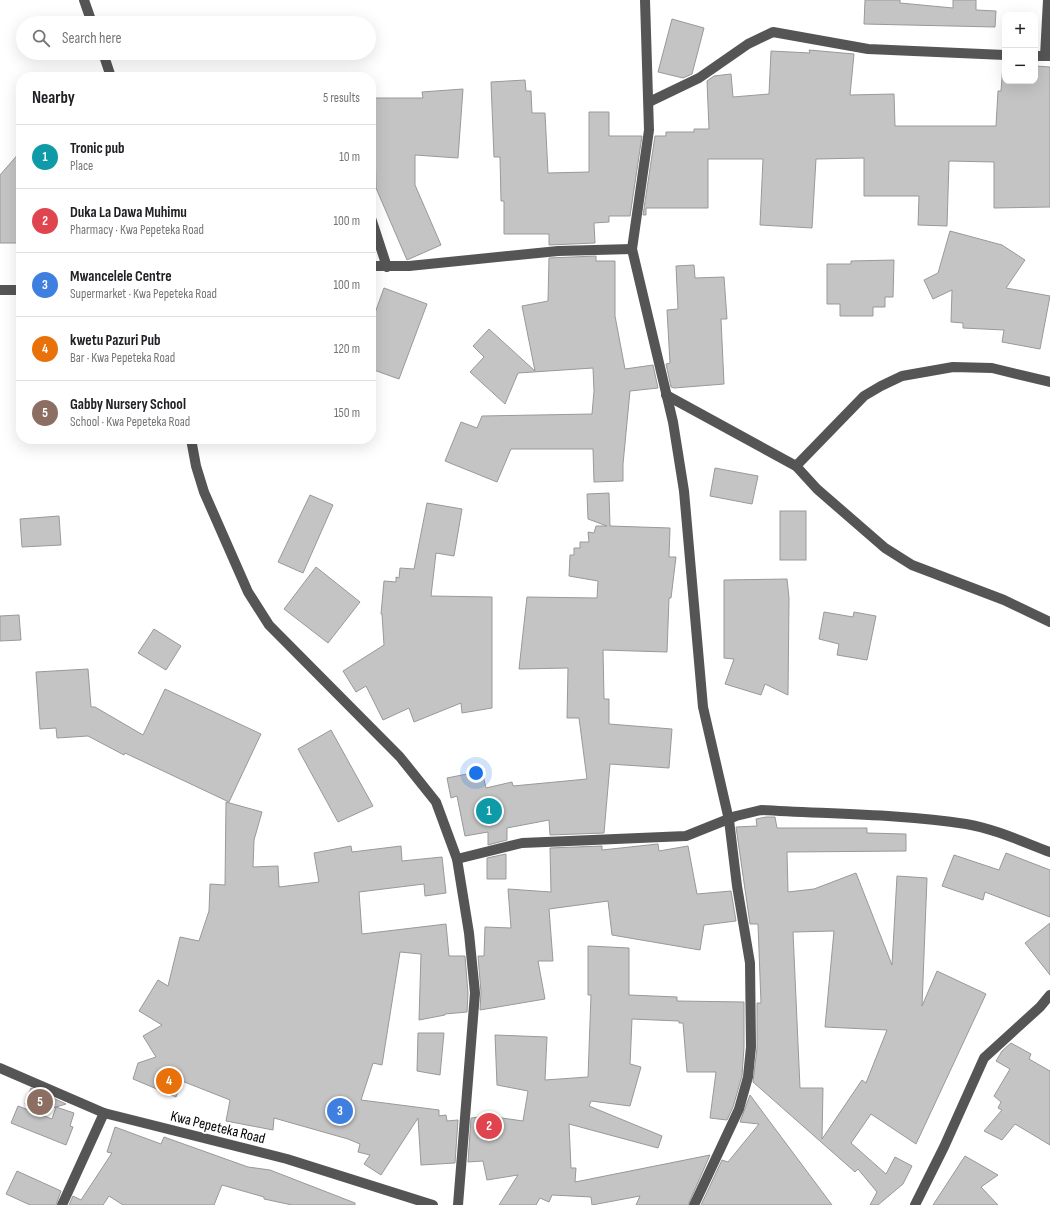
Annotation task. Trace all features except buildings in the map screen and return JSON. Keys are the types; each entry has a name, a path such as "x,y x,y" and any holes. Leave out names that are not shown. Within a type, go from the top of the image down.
{"street":[{"path":"84,0 90,16"},
{"path":"645,0 649,130 632,249 666,395 684,491 703,707 729,820 737,886 750,963 751,1047 748,1077 739,1109 694,1205"},
{"path":"1043,56 1048,0"},
{"path":"649,102 699,78 748,44 773,32 868,49 1002,55"},
{"path":"105,60 109,72"},
{"path":"376,233 387,267"},
{"path":"376,266 387,267 558,251 632,249"},
{"path":"0,290 16,290"},
{"path":"796,466 864,396 902,376 953,367 992,368 1050,382"},
{"path":"666,395 796,466 817,488 885,548 912,565 1004,600 1050,622"},
{"path":"191,444 204,492 248,592 256,606 269,625 404,763 436,802 457,859 470,940 475,993 458,1205"},
{"path":"457,859 522,843 676,838 686,836 739,815 761,810 927,820 967,824 1001,834 1050,852"},
{"path":"915,1205 944,1147 984,1058 1040,1007 1050,995"},
{"name":"Kwa Pepeteka Road","path":"0,1068 104,1113 287,1159 433,1205"},
{"path":"62,1205 104,1113"}],"place":[{"name":"Tronic pub","path":"489,811"},
{"name":"kwetu Pazuri Pub","path":"169,1081"},
{"name":"Gabby Nursery School","path":"40,1102"},
{"name":"Mwancelele Centre","path":"340,1111"},
{"name":"Duka La Dawa Muhimu","path":"489,1126"}]}
